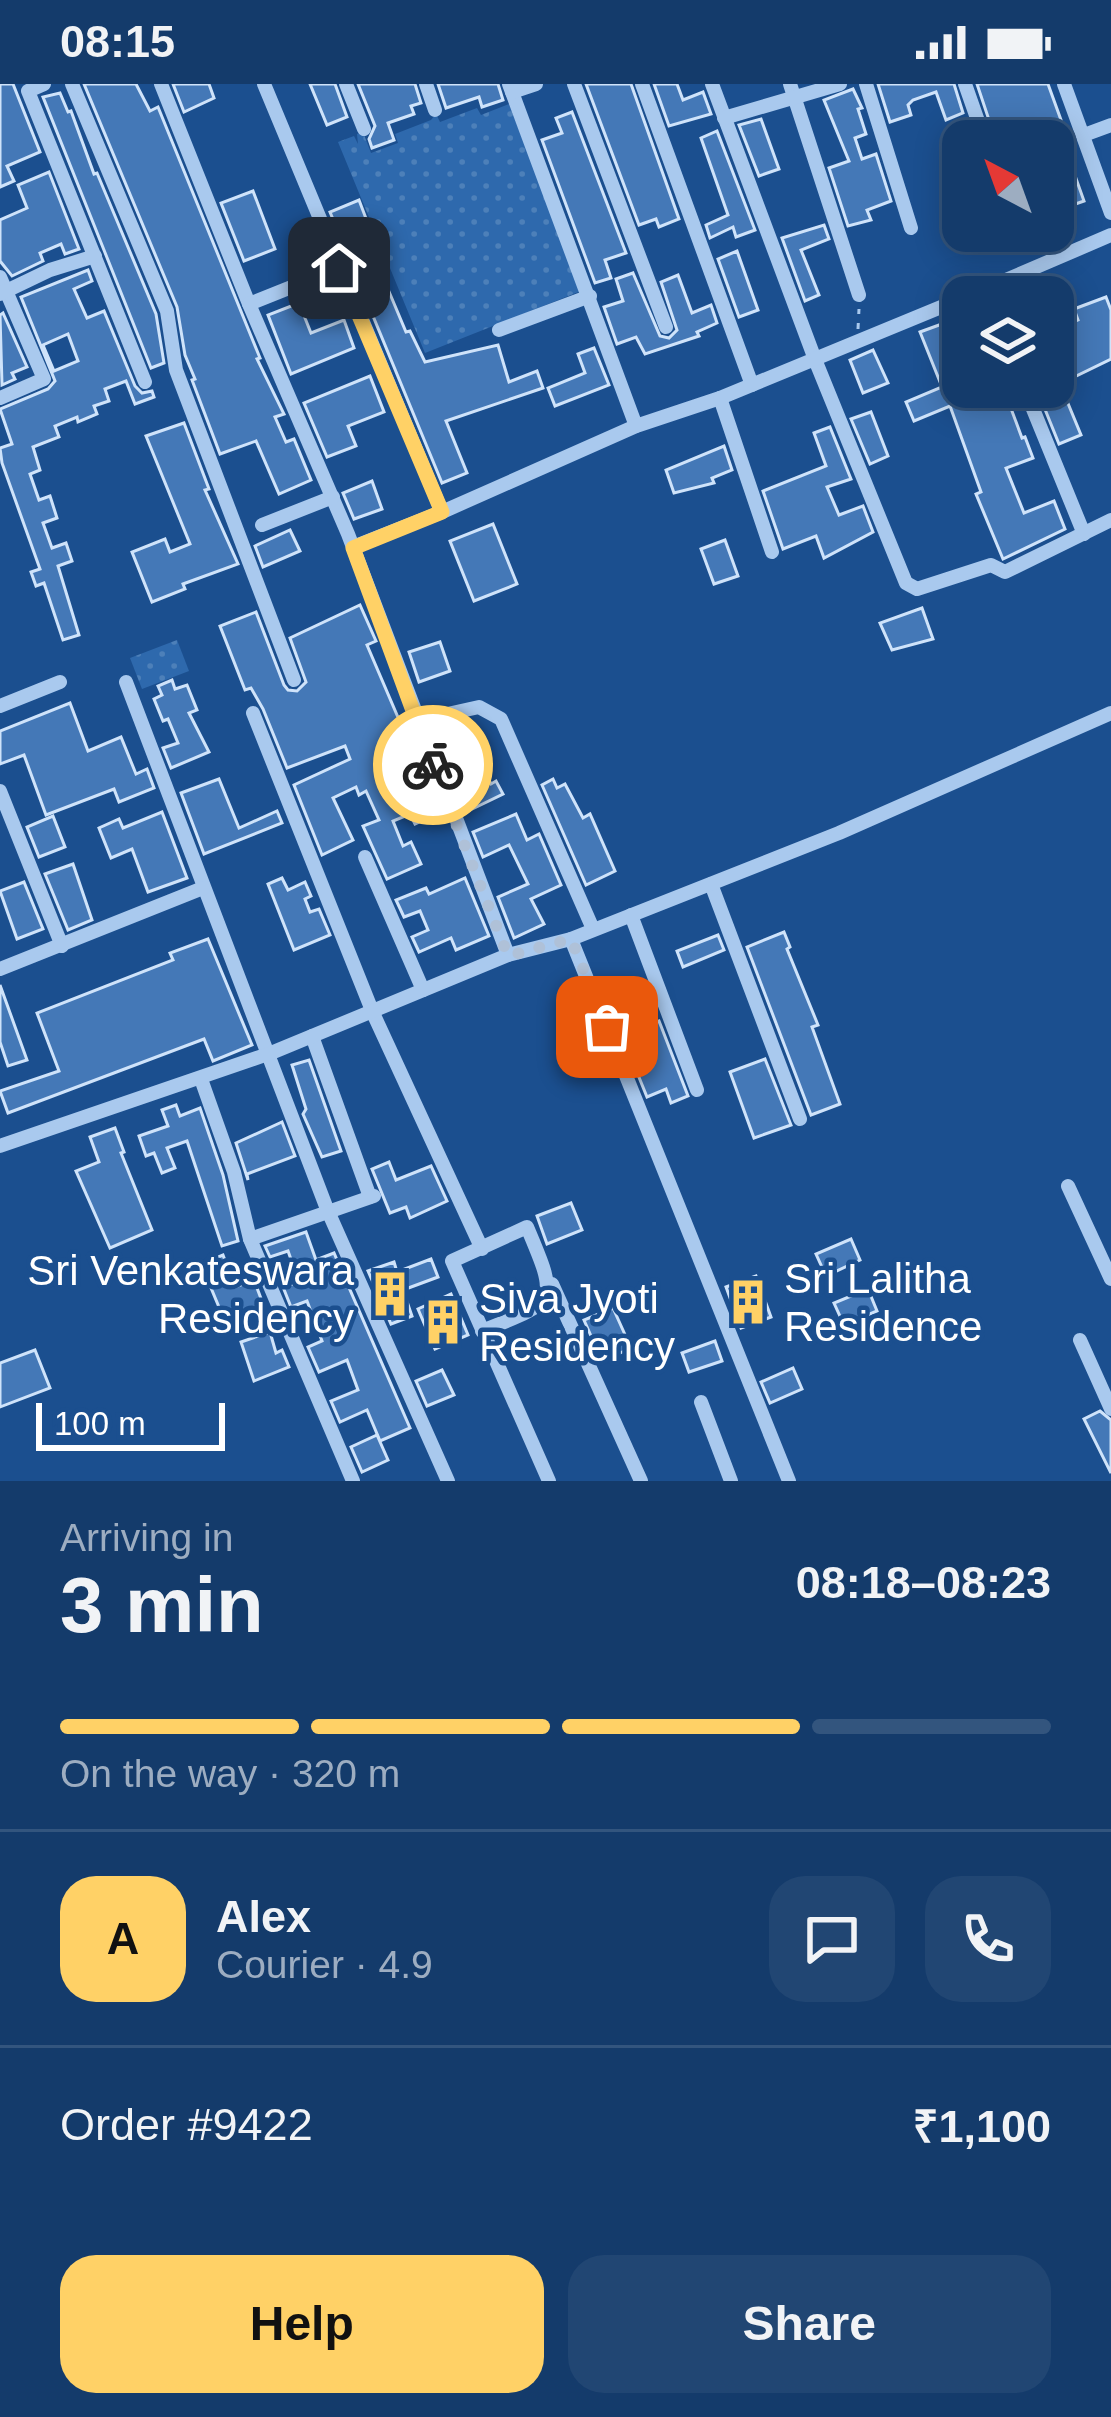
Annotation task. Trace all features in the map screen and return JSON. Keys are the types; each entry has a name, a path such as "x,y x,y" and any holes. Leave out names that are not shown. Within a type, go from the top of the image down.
{"street":[{"path":"145,382 28,91 48,84 54,90 70,84 166,311 176,370 294,680"},
{"path":"161,84 333,497 508,956"},
{"path":"264,84 442,512"},
{"path":"346,84 364,129"},
{"path":"426,84 435,110"},
{"path":"536,84 511,88 636,425"},
{"path":"574,84 666,327"},
{"path":"642,84 752,385"},
{"path":"712,84 816,362 906,583 917,589 991,565 1005,572 1111,520"},
{"path":"724,118 792,90 840,84"},
{"path":"866,84 911,228"},
{"path":"965,84 978,120"},
{"path":"1064,84 1111,213"},
{"path":"792,90 859,295"},
{"path":"1084,135 1111,125"},
{"path":"1015,276 1111,235"},
{"path":"0,398 44,379 2,288 95,256"},
{"path":"249,304 339,268"},
{"path":"499,330 590,296"},
{"path":"353,548 636,425 816,362 942,307"},
{"path":"720,398 772,552"},
{"path":"1033,408 1084,534"},
{"path":"262,525 333,497"},
{"path":"0,706 60,682"},
{"path":"126,682 327,1210 448,1481"},
{"path":"416,721 479,706 501,719 592,929"},
{"path":"253,713 373,1013 482,1249"},
{"path":"0,1146 201,1079 508,956 571,939 839,833 1110,715"},
{"path":"0,791 62,946"},
{"path":"365,857 423,990"},
{"path":"710,884 800,1119"},
{"path":"0,969 202,888"},
{"path":"631,914 698,1090"},
{"path":"571,939 789,1481"},
{"path":"250,1239 372,1196 312,1036"},
{"path":"201,1079 234,1172 250,1239 353,1481"},
{"path":"1068,1186 1111,1280"},
{"path":"549,1481 452,1261 527,1226 641,1481"},
{"path":"482,1330 543,1303 549,1278"},
{"path":"1080,1340 1111,1408"},
{"path":"701,1402 731,1481"}],"path":[{"path":"857,344 859,295"}],"shaded area":[{"path":"509,104 581,291 425,353 338,142 354,136 358,144 357,134 363,132 371,153 398,143 395,134 436,114 440,122 477,108 481,115"},
{"path":"177,640 189,671 142,689 130,658"}],"building":[{"path":"0,84 13,84 40,152 7,166 14,181 0,187"},
{"path":"84,84 136,84 150,111 158,107 257,359 284,414 275,417 286,442 294,439 311,480 279,494 256,441 220,454 192,380 177,307"},
{"path":"173,84 209,84 214,98 184,112"},
{"path":"310,84 335,84 347,117 327,125"},
{"path":"358,84 415,84 421,103 411,106 414,114 388,123 394,140 372,148 369,139 375,126"},
{"path":"438,84 498,84 503,100 482,107 479,97 446,108"},
{"path":"586,84 631,84 679,219 659,227 656,219 639,225"},
{"path":"654,84 677,84 683,100 703,92 711,114 669,126"},
{"path":"878,84 954,84 963,113 946,120 936,92 913,100 908,105 911,115 890,122"},
{"path":"977,84 1048,84 1061,120 989,120"},
{"path":"853,89 866,134 855,138 862,159 876,154 891,201 867,210 871,220 848,226 829,168 849,161 824,100"},
{"path":"60,93 156,314 164,363 151,368 43,97"},
{"path":"572,112 626,253 605,260 611,278 595,283 542,140 562,133 556,118"},
{"path":"761,119 779,169 759,176 739,125"},
{"path":"717,131 755,230 736,237 733,227 710,238 706,225 728,215 701,138"},
{"path":"49,172 79,249 65,254 61,244 40,253 43,261 12,276 0,261 0,220 27,208 18,185"},
{"path":"1074,173 1084,201 1074,205"},
{"path":"253,191 275,249 244,261 221,203"},
{"path":"359,200 376,245 377,263 406,332 410,331 425,362 498,345 509,382 537,371 543,388 446,421 467,473 442,483 330,212"},
{"path":"824,225 829,239 801,250 819,295 805,301 782,238"},
{"path":"737,251 758,310 739,317 718,259"},
{"path":"88,270 92,281 74,289 87,318 104,311 135,386 142,393 152,391 154,397 135,404 126,381 105,389 109,401 94,406 97,414 55,426 59,437 33,447 40,470 30,474 39,500 50,496 57,518 43,523 52,548 66,543 72,561 58,566 79,635 63,640 44,583 36,586 31,572 40,569 0,448 12,444 0,409 48,389 55,381 21,297","holes":["68,334 78,361 54,371 43,345"]},
{"path":"633,273 660,336 669,338 677,330 661,282 678,275 692,313 711,305 717,323 697,332 699,336 645,354 636,337 617,344 604,307 623,301 616,279"},
{"path":"1106,297 1111,310 1111,359 1074,377 1074,322 1078,320 1074,309"},
{"path":"299,303 311,333 344,320 354,348 291,374 268,315"},
{"path":"3,313 27,367 12,373 15,379 2,385 0,315"},
{"path":"942,324 942,387 920,332"},
{"path":"594,348 609,385 555,406 548,388 585,373 578,354"},
{"path":"873,350 888,383 863,393 850,360"},
{"path":"370,376 384,412 348,426 356,446 327,457 304,403"},
{"path":"942,387 945,408 914,421 906,402"},
{"path":"951,408 1011,408 1033,458 1006,468 1024,513 1054,501 1065,529 1003,559 976,494 981,492"},
{"path":"1044,408 1070,408 1081,435 1059,444"},
{"path":"871,412 888,456 870,464 851,419"},
{"path":"184,423 209,489 205,490 238,564 183,584 185,589 152,602 132,552 165,539 170,552 190,544 146,436"},
{"path":"830,427 851,479 827,487 839,515 863,506 873,532 824,558 816,536 783,549 763,491 826,466 814,433"},
{"path":"724,446 732,470 712,478 714,483 674,493 666,470"},
{"path":"372,481 382,509 354,519 343,493"},
{"path":"493,524 517,584 474,601 450,541"},
{"path":"290,530 300,551 263,567 255,546"},
{"path":"725,540 738,576 714,584 701,549"},
{"path":"360,605 376,641 367,645 439,813 415,824 410,814 393,821 403,846 411,842 421,864 387,879 363,826 379,820 366,791 359,795 356,787 333,798 353,840 322,855 294,785 350,759 345,746 287,768 263,709 251,688 245,690 220,626 256,612 284,685 297,691 306,682 290,638"},
{"path":"922,608 933,639 892,650 880,623"},
{"path":"440,642 450,671 419,682 409,652"},
{"path":"172,680 175,689 187,685 197,710 189,713 209,752 171,768 163,748 178,743 154,699 162,695 158,686"},
{"path":"70,703 88,751 121,737 136,774 147,769 154,788 119,802 114,789 46,815 24,755 0,764 0,731"},
{"path":"476,755 491,784 496,781 503,794 466,812 449,768"},
{"path":"219,779 239,828 277,811 282,823 204,854 181,793"},
{"path":"553,779 557,788 565,784 583,818 590,814 615,871 586,885 542,785"},
{"path":"162,812 187,878 148,892 132,849 111,858 99,828 119,819 123,828"},
{"path":"516,814 527,840 539,834 561,885 531,899 544,924 514,938 498,897 528,884 509,845 483,857 473,832"},
{"path":"53,816 65,847 39,857 27,827"},
{"path":"73,864 92,920 68,930 45,874"},
{"path":"282,878 288,890 305,882 311,896 305,899 310,912 319,909 330,935 294,950 268,884"},
{"path":"465,878 489,936 456,950 451,938 419,952 412,937 428,930 420,911 404,917 396,900 426,888 429,894"},
{"path":"24,882 43,929 17,939 0,891"},
{"path":"784,932 840,1104 811,1115 747,947"},
{"path":"718,935 724,950 683,967 677,951"},
{"path":"208,939 252,1045 213,1061 204,1039 8,1113 0,1091 59,1071 37,1013 173,960 170,953"},
{"path":"0,985 27,1060 8,1066 0,1042"},
{"path":"634,1010 642,1028 659,1021 688,1096 671,1103 666,1089 647,1097 615,1018"},
{"path":"765,1059 791,1125 754,1138 730,1072"},
{"path":"309,1060 341,1151 322,1157 303,1114 306,1109 292,1065"},
{"path":"176,1105 180,1116 200,1108 223,1175 238,1241 222,1246 187,1141 167,1148 175,1168 162,1173 154,1153 146,1156 139,1136 168,1126 162,1110"},
{"path":"282,1122 295,1156 247,1174 248,1180 236,1143"},
{"path":"115,1128 152,1230 110,1248 76,1171 99,1162 90,1137"},
{"path":"389,1162 396,1180 431,1166 447,1201 410,1218 406,1207 390,1213 372,1169"},
{"path":"571,1203 582,1230 547,1244 537,1216"},
{"path":"306,1232 316,1260 334,1253 410,1428 380,1441 367,1410 340,1422 331,1401 358,1390 347,1360 319,1372 308,1347 322,1341 307,1301 291,1307 283,1287 299,1282 288,1251 270,1257 265,1246"},
{"path":"851,1239 860,1260 826,1276 816,1254"},
{"path":"223,1255 235,1287 254,1280 263,1304 224,1319 201,1264"},
{"name":"Sri Venkateswara Residency","path":"431,1259 438,1277 403,1290 412,1316 391,1324 368,1271 394,1262 397,1272"},
{"name":"Sri Lalitha Residence","path":"756,1276 771,1317 741,1328 726,1287"},
{"path":"868,1289 877,1311 844,1325 834,1303"},
{"name":"Siva Jyoti Residency","path":"451,1294 468,1335 435,1349 418,1309"},
{"path":"613,1308 631,1348 602,1361 584,1320"},
{"path":"270,1332 276,1353 282,1350 289,1367 254,1381 241,1342"},
{"path":"715,1341 722,1361 689,1372 682,1353"},
{"path":"35,1350 50,1388 0,1407 0,1363"},
{"path":"793,1368 802,1389 770,1403 761,1382"},
{"path":"442,1370 454,1395 427,1406 416,1381"},
{"path":"1100,1411 1111,1420 1111,1473 1084,1419"},
{"path":"377,1435 388,1460 362,1472 351,1447"}],"way so far":[{"path":"433,765 508,956 571,939 607,1027"}],"place":[{"name":"Sri Venkateswara Residency","path":"390,1294"},
{"name":"Sri Lalitha Residence","path":"748,1302"},
{"name":"Siva Jyoti Residency","path":"443,1322"}],"route":[{"path":"339,268 442,512 353,548 433,765"}]}
